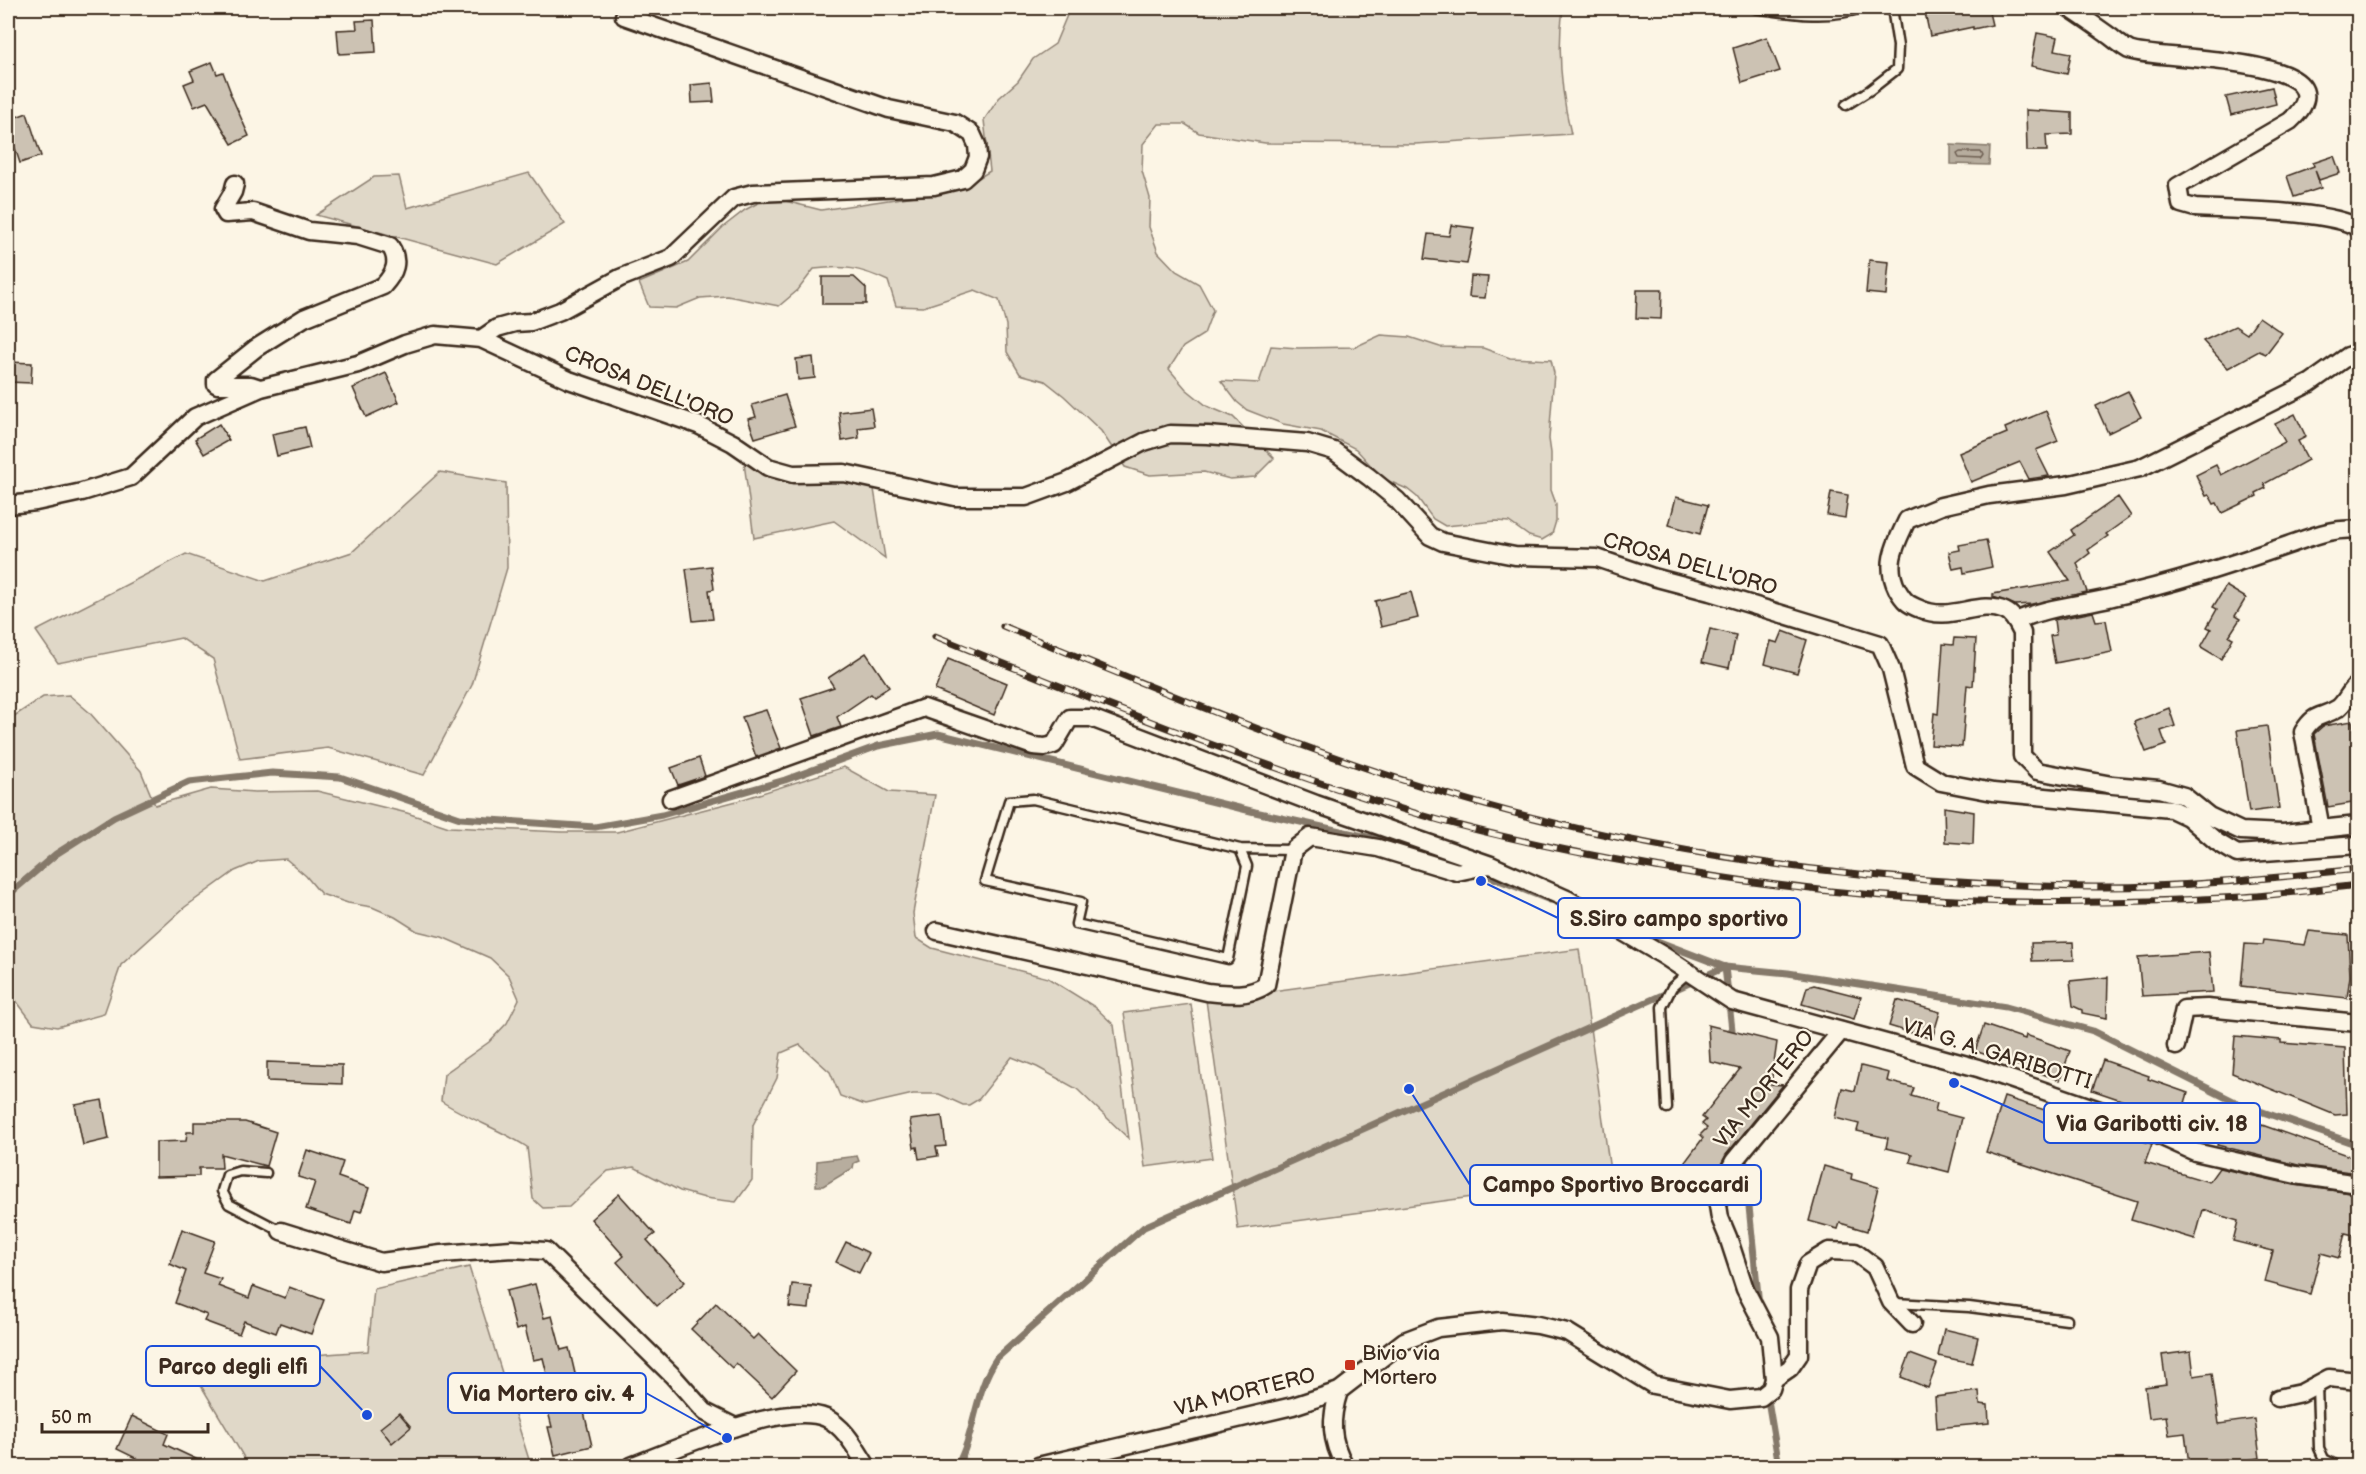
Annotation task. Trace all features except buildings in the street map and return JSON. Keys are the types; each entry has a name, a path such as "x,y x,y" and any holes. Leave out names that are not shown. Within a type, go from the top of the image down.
{"street":[{"path":"2069,8 2130,51 2216,60 2285,74 2300,81 2307,92 2303,106 2290,121 2178,186 2181,204 2195,208 2338,219 2358,228"},
{"path":"481,339 497,328 514,323 531,322 560,311 620,278 671,258 734,198 753,193 934,186 963,179 973,170 978,157 977,145 972,134 955,123 889,109 624,16"},
{"path":"235,184 223,209 226,214 253,212 309,231 358,236 390,246 396,255 396,266 392,277 383,286 304,318 255,348 216,380 216,384 219,385 251,385 261,388"},
{"name":"CROSA DELL'ORO","path":"8,505 36,502 82,492 131,477 195,417 261,388 358,364 405,344 435,335 481,339 569,380 698,425 733,443 768,466 793,474 844,473 955,498 1026,498 1067,482 1144,442 1170,434 1307,442 1334,451 1397,500 1430,536 1443,542 1515,556 1597,558 1653,577 1710,591 1880,644 1891,669 1915,766 1941,783 1993,792 2171,809 2188,817 2217,842 2237,854 2358,845"},
{"path":"2358,353 2348,356 2310,383 2140,468 2066,485 1989,495 1941,506 1907,520 1892,552 1892,579 1905,603 1931,614 1956,614 1981,607 2005,611 2016,621 2022,633 2022,756 2037,771 2112,785 2159,789 2184,796 2209,816 2241,831 2283,833 2358,825"},
{"path":"2016,621 2032,613 2113,597 2205,574 2318,534 2346,528 2358,530"},
{"path":"2321,829 2303,732 2311,719 2340,707 2348,693 2356,686 2358,687"},
{"name":"VIA G. A. GARIBOTTI","path":"671,800 924,708 1033,746 1045,747 1054,744 1070,718 1091,718 1316,804 1491,865 1568,899 1664,956 1732,1001 1978,1068 2111,1114 2195,1152 2296,1175 2358,1184"},
{"path":"937,931 1207,992 1232,994 1258,991 1266,985 1293,850 1310,837 1378,848 1457,872 1491,865"},
{"path":"2176,1046 2184,1009 2207,1008 2358,1023"},
{"name":"VIA MORTERO","path":"1038,1467 1293,1406 1339,1391 1404,1341 1438,1328 1502,1322 1538,1325 1567,1332 1653,1385 1730,1400 1761,1397 1771,1389 1774,1379 1770,1337 1745,1289 1720,1218 1717,1199 1734,1161 1840,1031"},
{"path":"281,1231 381,1263 441,1254 512,1249 546,1251 673,1376 705,1412 735,1427"},
{"path":"1774,1379 1790,1368 1799,1355 1799,1290 1808,1264 1829,1251 1855,1252 1875,1267 1891,1302 1912,1324"},
{"path":"2278,1398 2301,1393 2329,1378 2358,1381"},
{"path":"1339,1391 1332,1414 1332,1432 1345,1467"},
{"path":"632,1467 735,1427 787,1416 824,1417 837,1425 867,1467"}],"lane":[{"path":"1755,8 1828,15 1842,14 1861,8"},
{"path":"1846,105 1897,69 1898,46 1892,8"},
{"path":"1240,849 1247,866 1228,959 1076,924 1081,902 984,881 1009,801 1034,799 1240,849 1293,850"},
{"path":"1667,1108 1662,1007 1672,987 1689,972"},
{"path":"266,1173 240,1171 227,1175 222,1191 229,1204 281,1231"},
{"path":"1891,1302 1969,1308 2067,1320"},
{"path":"2317,1384 2319,1448 2324,1459 2337,1467"}],"shaded area":[{"path":"1070,8 1563,8 1560,40 1561,71 1571,134 1415,144 1265,143 1199,133 1185,124 1159,124 1143,144 1142,171 1150,198 1149,227 1158,252 1176,271 1199,284 1213,310 1204,334 1183,347 1169,369 1186,389 1207,406 1233,417 1274,458 1255,477 1230,479 1204,472 1150,475 1125,467 1101,431 1064,396 1045,381 1020,374 1007,352 1006,325 999,300 975,290 923,307 896,306 888,281 852,269 825,268 814,269 798,290 779,306 727,296 700,298 676,308 649,307 639,283 688,262 723,227 745,210 769,197 821,210 942,192 967,185 990,171 984,120 999,98 1018,81 1033,59 1055,44"},
{"path":"529,173 565,224 497,264 316,215 374,177 399,176 407,208"},
{"path":"1381,335 1409,337 1440,347 1483,348 1510,358 1551,360 1554,373 1549,439 1551,490 1556,504 1556,521 1552,534 1542,540 1529,536 1509,522 1496,521 1445,526 1433,519 1417,497 1407,489 1382,478 1356,449 1321,431 1283,424 1247,410 1237,402 1221,381 1259,383 1271,346 1355,347"},
{"path":"743,455 873,483 885,558 834,521 754,538"},
{"path":"440,472 506,483 507,568 472,685 424,775 328,748 240,759 213,659 181,638 58,663 36,631 186,554 265,581 352,552"},
{"path":"69,695 89,712 141,771 155,805 211,789 255,792 317,791 407,813 449,827 617,832 737,801 844,767 889,792 935,795 913,913 916,938 932,948 1048,978 1095,1007 1114,1025 1129,1139 1077,1089 1037,1067 1012,1057 979,1099 969,1105 963,1105 939,1094 913,1094 865,1105 840,1096 830,1072 800,1045 781,1053 777,1078 753,1125 752,1180 736,1202 705,1198 680,1191 634,1167 608,1171 569,1207 543,1208 533,1199 527,1147 441,1101 444,1074 489,1042 507,1023 519,999 509,976 490,958 442,937 417,931 395,917 372,907 348,903 321,894 306,876 286,859 259,861 235,871 185,907 121,965 104,1014 57,1027 33,1023 8,990 8,720 43,697"},
{"path":"1579,949 1611,1178 1238,1229 1206,1000"},
{"path":"1191,1004 1212,1158 1145,1167 1124,1013"},
{"path":"469,1267 531,1466 249,1466 188,1364 368,1351 374,1289"}],"water":[{"path":"1951,145 1990,147 1989,165 1951,164"},
{"path":"857,1156 859,1161 854,1163 853,1168 823,1186 816,1186 817,1161"}],"waterway":[{"path":"8,895 56,854 114,817 189,782 272,773 340,777 460,818 595,827 662,815 785,780 878,746 938,734 1255,812 1408,846 1454,863"},
{"path":"1476,871 1550,900"},
{"path":"1644,936 1725,967 1788,973 2006,1007 2093,1031 2237,1103 2358,1145"},
{"path":"1725,967 1733,1039"},
{"path":"957,1466 968,1439 984,1384 997,1358 1144,1227 1725,967"},
{"path":"1741,1128 1759,1305"},
{"path":"1767,1394 1779,1466"}],"railway":[{"path":"1003,626 1263,731 1395,778 1530,817 1668,847 1738,859 1881,876 2023,885 2160,886 2358,869"},
{"path":"935,636 1239,755 1363,797 1494,834 1657,867 1839,892 2010,902 2208,899 2358,885"}],"place":[{"name":"S.Siro campo sportivo","path":"1481,881"},
{"name":"Via Garibotti civ. 18","path":"1954,1083"},
{"name":"Campo Sportivo Broccardi","path":"1409,1089"},
{"name":"Bivio via Mortero","path":"1350,1365"},
{"name":"Parco degli elfi","path":"367,1415"},
{"name":"Via Mortero civ. 4","path":"727,1438"}]}
